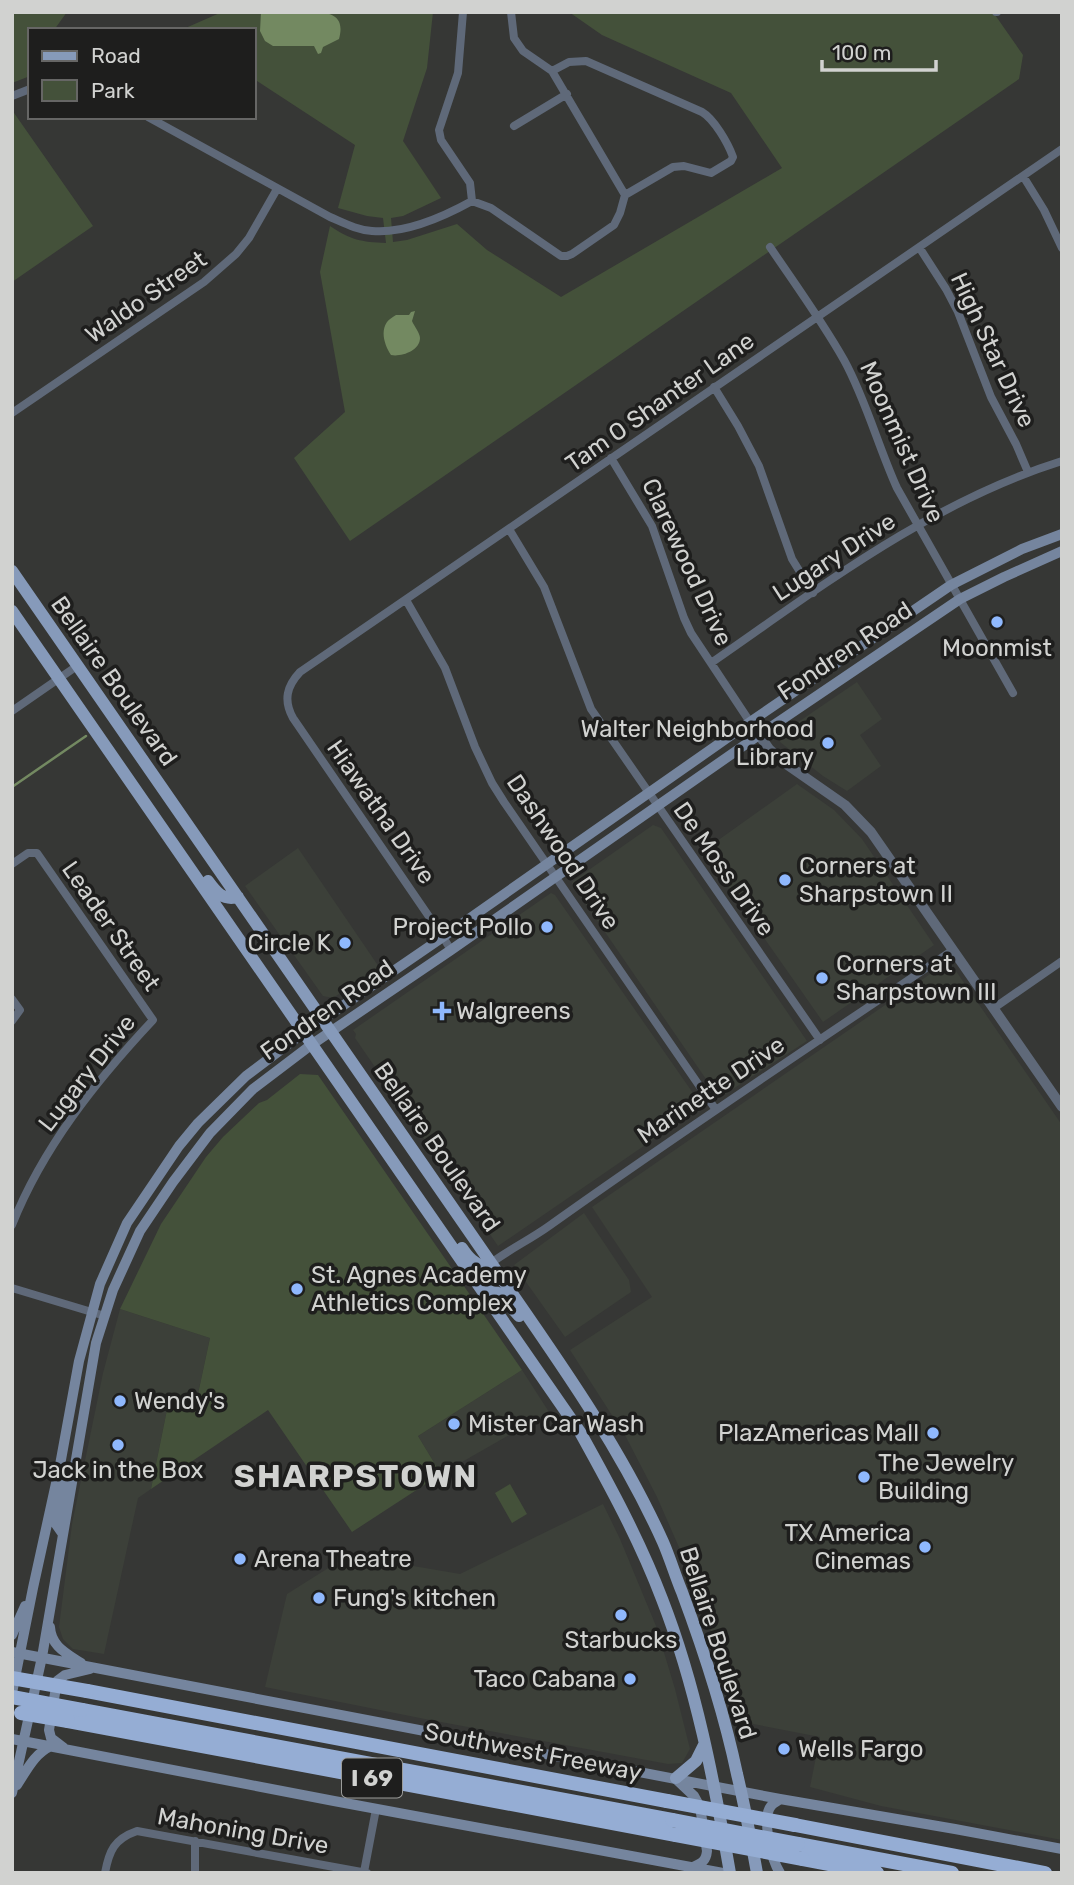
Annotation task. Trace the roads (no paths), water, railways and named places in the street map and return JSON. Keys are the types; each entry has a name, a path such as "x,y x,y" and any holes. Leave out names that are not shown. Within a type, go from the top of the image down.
{"highway":[{"name":"Southwest Freeway","path":"12,1678 1045,1873"},
{"path":"12,1695 952,1873"},
{"name":"I 69","path":"12,1711 877,1873"}],"main road":[{"name":"Fondren Road","path":"12,1695 17,1653 60,1465 79,1361 100,1284 127,1223 173,1154 198,1123 246,1076 303,1033 951,584 1022,549 1062,534"},
{"name":"Fondren Road","path":"12,1794 18,1740 42,1657 96,1343 127,1258 140,1231 210,1133 253,1089 311,1045 758,735 960,599 1062,551"},
{"name":"Bellaire Boulevard","path":"12,572 532,1322 604,1432 663,1544 692,1618 714,1687 741,1791 757,1873"},
{"name":"Bellaire Boulevard","path":"12,611 580,1432 618,1503 662,1599 694,1703 715,1787 730,1873"},
{"path":"131,784 150,771"},
{"path":"178,852 194,863 217,893 230,899 238,897"},
{"path":"198,1123 210,1133"},
{"path":"429,1213 445,1225 470,1259 485,1266 491,1263"},
{"path":"482,1290 498,1293 524,1320 532,1322"},
{"path":"60,1465 64,1478 55,1523 62,1533"},
{"path":"12,1635 34,1584"},
{"path":"49,1618 50,1635 57,1646 91,1667"},
{"path":"17,1653 715,1787 1062,1849"},
{"path":"67,1750 50,1735 57,1682 65,1675 91,1667"},
{"path":"18,1740 723,1873"},
{"path":"676,1778 696,1761 704,1745"},
{"path":"12,1794 34,1758 51,1746"},
{"path":"676,1778 694,1796 700,1807 707,1851 703,1863 693,1867"},
{"path":"780,1799 771,1804 766,1815 774,1864 780,1873"}],"street":[{"path":"463,12 458,73 439,130 441,140 472,188 472,201"},
{"path":"472,201 491,208 561,256 567,256 614,225 625,195 552,71 523,51 514,38 511,12"},
{"path":"552,71 569,62 586,61 707,115 730,148 733,157 731,161 716,172 706,173 684,166 673,167 625,195"},
{"path":"514,127 567,94"},
{"path":"152,119 277,189 349,225 373,231 399,230 456,211 472,201"},
{"name":"Tam O Shanter Lane","path":"287,694 300,672 1062,149"},
{"path":"1023,176 1044,210 1062,248"},
{"name":"Waldo Street","path":"12,413 155,317 222,268 249,237 277,189"},
{"name":"Moonmist Drive","path":"770,247 844,359 871,419 887,467 1013,693"},
{"name":"High Star Drive","path":"919,247 958,312 991,397 1028,472"},
{"path":"714,387 759,466 792,559 813,593"},
{"name":"Clarewood Drive","path":"611,458 652,526 691,634 758,735 786,764 832,795 863,823 1062,1107"},
{"name":"Lugary Drive","path":"711,663 917,525 982,491 1062,461"},
{"name":"De Moss Drive","path":"509,529 544,587 591,709 820,1040"},
{"name":"Dashwood Drive","path":"406,600 445,668 475,747 492,783 716,1110"},
{"path":"12,711 78,666"},
{"name":"Hiawatha Drive","path":"287,694 287,703 293,718 451,950"},
{"name":"Leader Street","path":"12,864 28,853 37,853 153,1020"},
{"name":"Marinette Drive","path":"491,1263 536,1236 716,1110 953,950"},
{"path":"994,1008 1062,961"},
{"path":"12,999 20,1010 12,1021"},
{"name":"Lugary Drive","path":"12,1225 43,1162 75,1112 122,1053 153,1020"},
{"path":"12,1288 105,1316"},
{"path":"366,1872 376,1809"},
{"name":"Mahoning Drive","path":"105,1873 110,1852 116,1844 125,1835 137,1831 366,1872"},
{"path":"195,1841 195,1873"},
{"path":"305,1873 307,1862"}],"waterway":[{"path":"12,787 86,736"}],"place":[{"name":"Moonmist","path":"997,622"},
{"name":"Walter Neighborhood Library","path":"828,743"},
{"name":"Corners at Sharpstown II","path":"785,880"},
{"name":"Project Pollo","path":"547,927"},
{"name":"Circle K","path":"345,943"},
{"name":"Corners at Sharpstown III","path":"822,978"},
{"name":"Walgreens","path":"442,1011"},
{"name":"St. Agnes Academy Athletics Complex","path":"297,1289"},
{"name":"Wendy's","path":"120,1401"},
{"name":"Mister Car Wash","path":"454,1424"},
{"name":"PlazAmericas Mall","path":"933,1433"},
{"name":"Jack in the Box","path":"118,1445"},
{"name":"The Jewelry Building","path":"864,1477"},
{"name":"TX America Cinemas","path":"925,1547"},
{"name":"Arena Theatre","path":"240,1559"},
{"name":"Fung's kitchen","path":"319,1598"},
{"name":"Starbucks","path":"621,1615"},
{"name":"Taco Cabana","path":"630,1679"},
{"name":"Wells Fargo","path":"784,1749"}],"district":[{"name":"SHARPSTOWN","path":"356,1476"}]}
